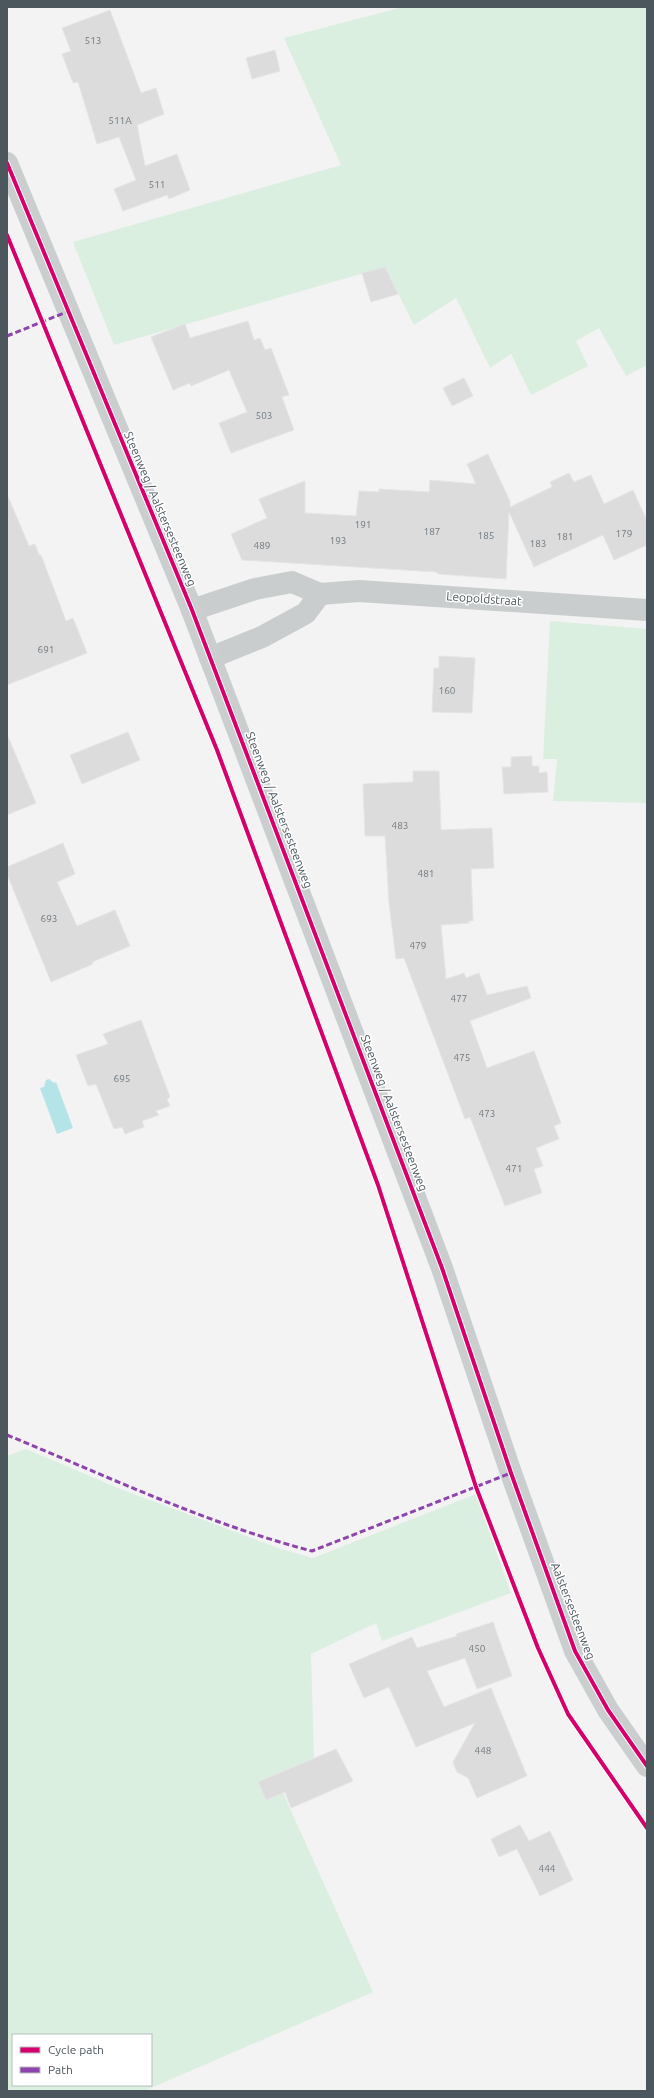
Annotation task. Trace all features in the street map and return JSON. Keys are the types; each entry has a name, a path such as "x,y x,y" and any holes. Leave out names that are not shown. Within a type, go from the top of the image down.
{"main road":[{"name":"Steenweg / Aalstersesteenweg","path":"7,163 192,610 442,1268 511,1473"},
{"name":"Aalstersesteenweg","path":"511,1473 575,1651 608,1710 647,1766"}],"street":[{"name":"Leopoldstraat","path":"192,610 255,589 292,582 320,594 359,591 647,610"},
{"path":"210,658 262,637 306,613 320,594"}],"green space":[{"path":"403,7 647,7 647,365 626,376 599,328 576,341 588,366 531,395 511,354 490,368 456,298 414,325 385,267 114,345 73,242 341,165 284,38"},
{"path":"550,621 647,629 647,803 553,801 557,759 543,759"},
{"path":"26,1449 123,1490 281,1549 313,1558 476,1494 511,1593 382,1641 376,1623 311,1654 314,1758 277,1774 287,1802 373,1992 144,2091 7,2091 7,1456"}],"water":[{"path":"49,1079 54,1083 56,1082 73,1128 57,1134 40,1088 44,1087 46,1080"}],"building":[{"path":"110,10 141,93 156,88 164,114 137,125 145,166 177,154 190,190 169,199 167,195 123,211 114,189 136,180 119,137 97,144 78,82 73,83 62,54 71,51 62,28"},
{"path":"275,50 280,71 252,79 246,58"},
{"path":"385,267 398,294 371,302 362,273"},
{"path":"248,321 254,340 260,338 265,350 271,348 289,395 282,397 294,430 231,453 219,423 247,412 229,370 191,386 190,383 173,390 151,337 185,324 190,338"},
{"path":"464,378 473,396 452,406 443,388"},
{"path":"488,454 510,501 510,507 552,487 550,482 569,473 574,482 591,475 604,504 633,490 647,521 647,545 614,560 603,535 534,567 509,512 506,579 438,574 436,572 242,560 231,534 267,518 259,499 305,481 305,513 356,516 359,491 379,492 379,489 429,492 430,480 476,484 467,464"},
{"path":"7,494 29,546 35,544 39,555 41,555 66,621 73,618 87,653 7,685"},
{"path":"439,656 475,658 472,713 432,712 434,668 439,668"},
{"path":"128,732 140,760 82,784 70,755"},
{"path":"7,734 36,803 7,815"},
{"path":"532,756 532,766 539,766 539,773 547,772 548,792 504,794 502,767 511,767 511,757"},
{"path":"413,771 439,771 441,830 492,828 494,868 471,869 473,921 469,921 469,923 441,925 446,979 464,973 466,978 479,973 487,995 527,986 531,998 470,1021 487,1068 534,1051 561,1123 554,1126 559,1139 536,1148 543,1166 534,1169 542,1193 505,1206 470,1117 465,1119 404,958 396,959 389,903 385,836 365,836 363,784 413,782"},
{"path":"63,843 75,874 57,882 77,926 115,910 130,946 51,982 7,874 7,867"},
{"path":"141,1020 170,1097 167,1099 170,1106 156,1111 159,1115 142,1121 144,1127 125,1134 122,1127 114,1129 96,1084 88,1086 76,1055 108,1044 103,1034"},
{"path":"493,1622 512,1676 477,1689 465,1658 427,1671 444,1707 491,1688 527,1776 477,1798 468,1778 457,1772 453,1762 475,1723 416,1747 389,1687 364,1698 349,1664 412,1637 417,1648 457,1636 456,1634"},
{"path":"336,1749 353,1781 291,1808 285,1792 266,1800 258,1782"},
{"path":"520,1825 529,1841 550,1831 573,1880 540,1896 517,1849 499,1857 491,1839"}],"marked path":[{"path":"7,336 69,311"},
{"path":"7,1435 120,1483 196,1513 273,1540 312,1551 511,1473"}],"cycle path":[{"path":"7,163 192,610 442,1268 511,1473 575,1651 608,1710 647,1766"},
{"path":"7,235 217,750 378,1185 476,1487 538,1648 568,1714 647,1828"}]}
